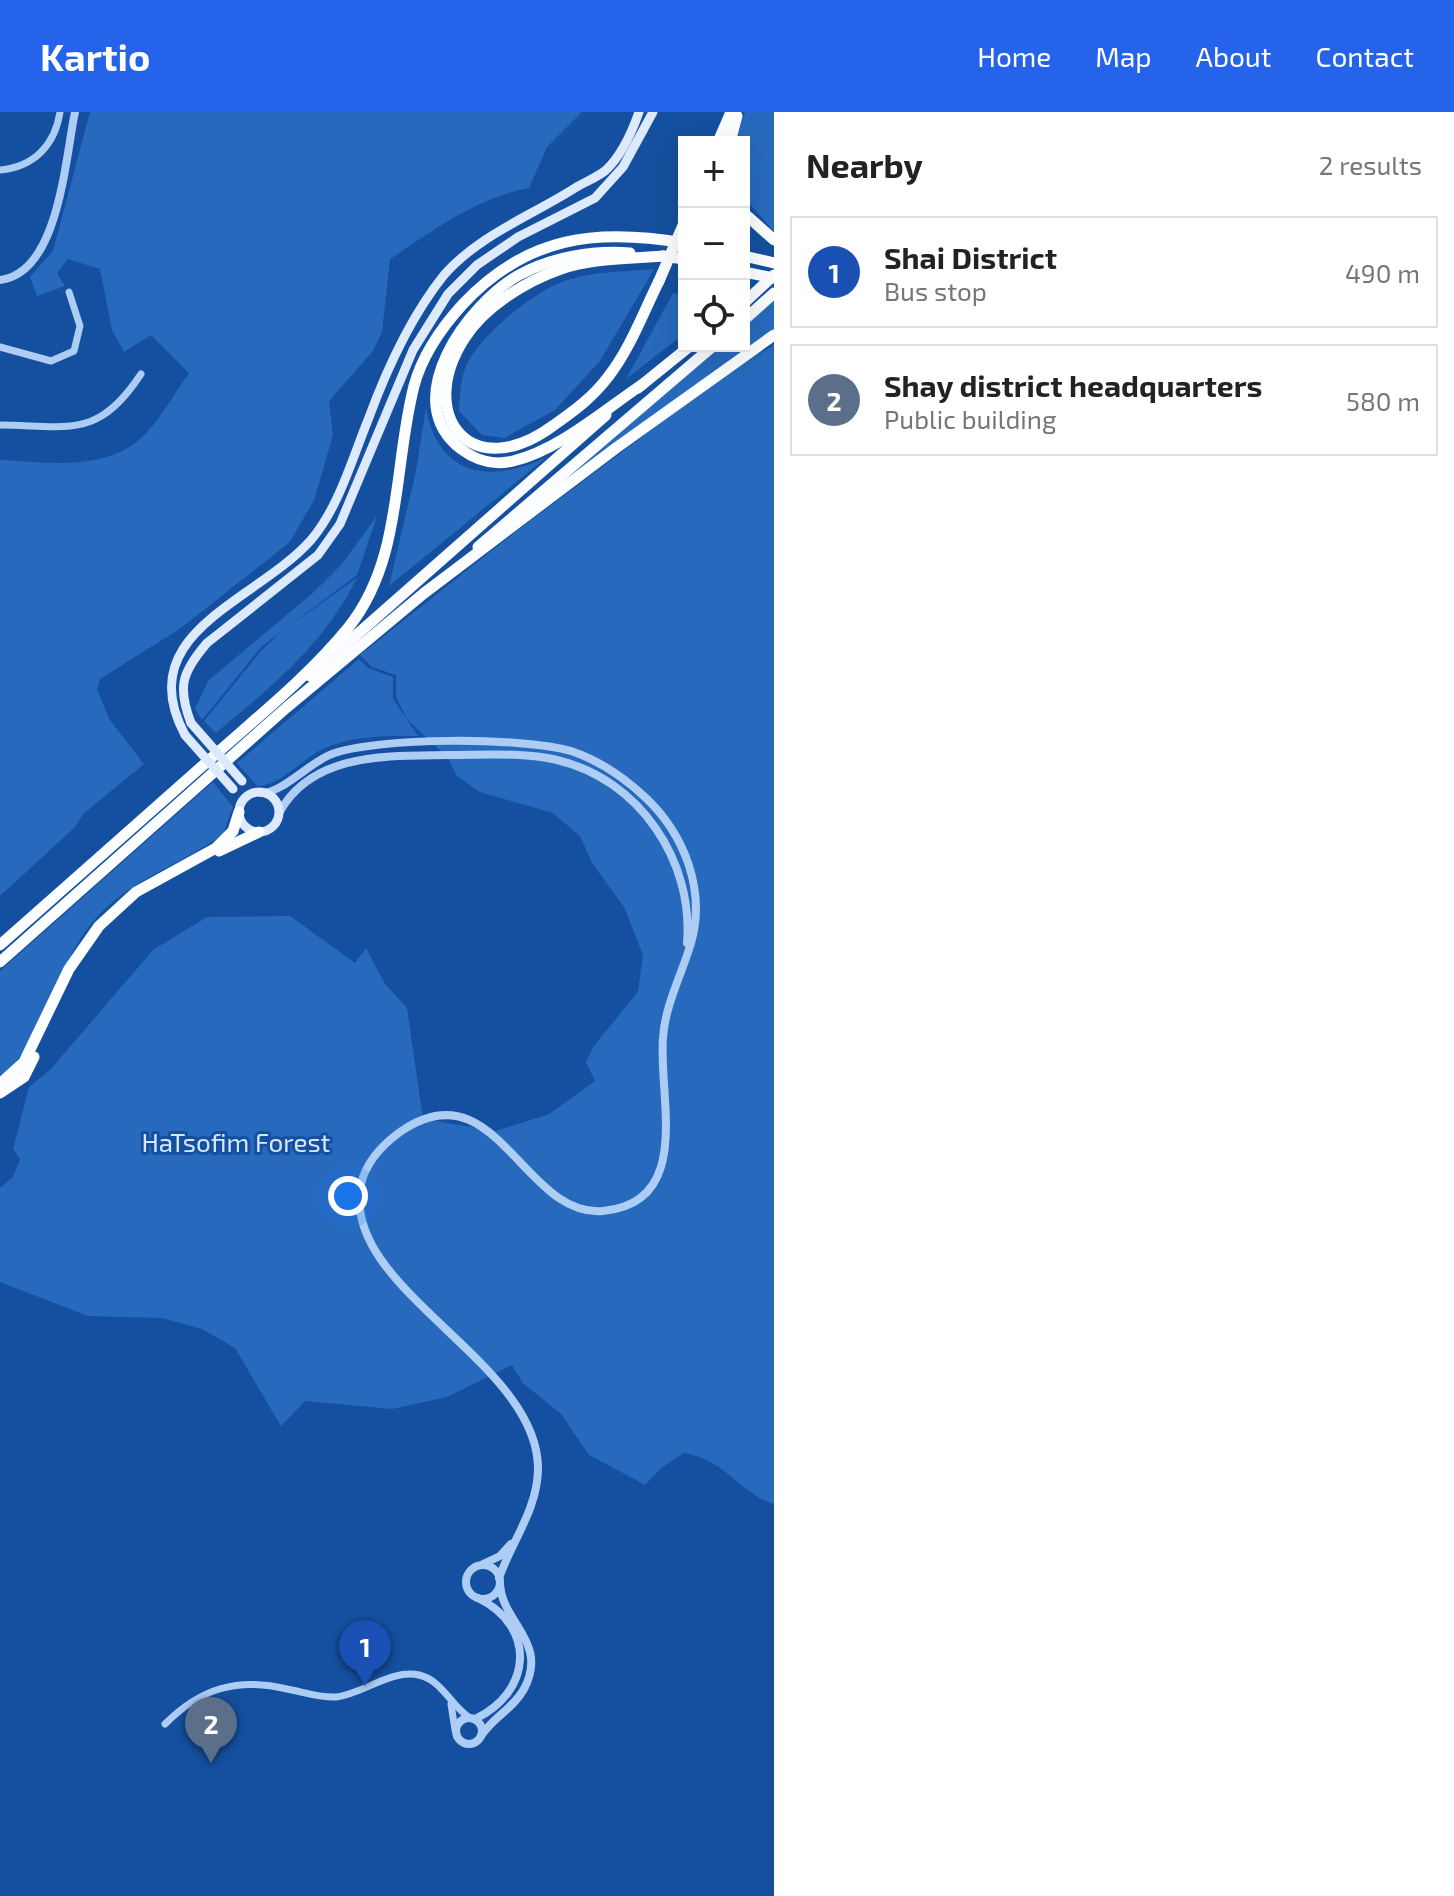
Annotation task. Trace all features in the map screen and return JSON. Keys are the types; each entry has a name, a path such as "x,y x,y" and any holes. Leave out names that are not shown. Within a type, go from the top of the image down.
{"highway":[{"path":"721,136 731,112"},
{"path":"732,136 738,112"},
{"path":"750,218 774,240"},
{"path":"0,945 276,704 348,628 368,599 388,542 415,385 424,358 452,316 499,271 532,251 611,235 678,242"},
{"path":"663,256 571,265 536,281 493,308 465,337 457,352 447,400 454,426 473,445 492,451 513,448 548,430 587,401 609,377 624,354 678,237"},
{"path":"643,384 553,442 509,462 486,462 465,452 445,430 438,412 440,373 455,335 483,302 508,282 542,265 591,253 678,258"},
{"path":"750,257 774,263"},
{"path":"750,273 774,277"},
{"path":"0,962 286,708 423,594 616,448 774,335"},
{"path":"0,1084 24,1062 78,954 111,913 136,892 229,838 240,808"},
{"path":"184,864 259,832"},
{"path":"0,1093 17,1083 29,1068 51,1007"}],"main road":[{"path":"639,112 630,134 606,170 476,246 445,274 399,351 347,476 313,537 297,554 204,626 186,643 175,661 169,679 171,705 185,735 233,789 248,828 259,832 275,824 279,813 272,797 258,793 242,781 191,723 182,696 193,660 207,643 318,555 340,524 413,350 448,294 477,265 497,251 595,198 609,185 639,144 653,112"},
{"path":"750,298 774,277"},
{"path":"750,315 774,293"},
{"path":"276,704 683,352"},
{"path":"423,594 706,352"},
{"path":"240,808 258,793"}],"street":[{"path":"0,170 26,164 43,151 55,132 60,112"},
{"path":"0,280 21,273 43,248 75,112"},
{"path":"0,347 51,361 74,351 80,326 69,292"},
{"path":"0,425 62,426 97,420 115,409 141,374"},
{"path":"258,793 269,793 331,754 388,744 508,743 556,748 582,755 628,781 663,817 681,847 693,876 696,908 692,941 662,1041 667,1138 664,1160 652,1185 636,1200 608,1211 588,1211 569,1206 544,1187 493,1133 475,1123 454,1118 421,1122 397,1134 375,1155 363,1178 360,1216 375,1251 500,1386 526,1422 536,1450 538,1475 533,1505 494,1594 478,1598"},
{"path":"279,813 287,797 310,779 336,766 358,760 388,756 507,755 554,759 578,767 620,790 664,840 685,893 687,933 681,971"},
{"path":"455,1730 462,1720 472,1719 511,1693 518,1680 521,1661 519,1644 502,1616 469,1592 466,1579 471,1569 500,1556 521,1531"},
{"path":"449,1698 457,1738 468,1745 518,1699 529,1673 527,1640 503,1602 499,1581 491,1567 480,1565"},
{"path":"165,1724 196,1698 218,1688 244,1682 327,1697 347,1695 410,1674 436,1683 481,1725 481,1736"}],"green space":[{"path":"90,112 582,112 547,147 529,188 510,192 474,207 390,259 382,332 373,351 329,401 333,435 314,500 290,542 181,628 100,679 97,689 109,719 144,764 83,814 75,827 0,896 0,460 73,463 91,461 125,449 154,424 189,373 151,335 124,352 112,330 100,269 68,259 57,273 65,286 37,296 30,277 53,251"},
{"path":"745,112 774,112 774,232 750,204 750,136 737,136"},
{"path":"654,269 600,361 555,410 504,438 482,435 459,411 462,380 468,362 496,327 523,305 550,287 573,278"},
{"path":"673,293 678,294 678,339 626,379"},
{"path":"774,300 774,331 750,348 750,321"},
{"name":"HaTsofim Forest","path":"774,345 774,1504 751,1493 712,1463 684,1453 661,1468 645,1485 589,1455 561,1414 523,1383 512,1365 447,1397 392,1409 305,1401 281,1426 235,1348 202,1329 162,1318 88,1316 0,1282 0,1188 13,1177 20,1159 13,1149 29,1087 50,1070 153,950 207,917 290,916 355,963 366,948 385,984 407,1008 423,1119 496,1131 549,1114 595,1081 586,1062 593,1047 638,992 643,955 624,907 592,863 580,836 553,813 480,792 457,776 448,758 407,719 396,697 396,675 372,667 360,655 518,530 730,371"},
{"path":"714,352 745,352 528,510"},
{"path":"426,408 432,431 442,449 455,461 470,468 487,472 506,470 547,457 389,586 416,471"},
{"path":"377,516 357,575 261,647 202,720 195,709 208,681 315,591 341,565"},
{"path":"357,578 328,624 295,663 216,733 204,721 262,650 282,631"},
{"path":"359,659 368,668 393,677 393,699 418,736 344,741 313,754 274,782 257,786 237,763"},
{"path":"213,782 233,807 223,834 137,884 105,908 79,941 26,1047 14,1064 0,1076 0,971"}],"place":[{"name":"Shai District","path":"365,1686"},
{"name":"Shay district headquarters","path":"211,1763"}]}
